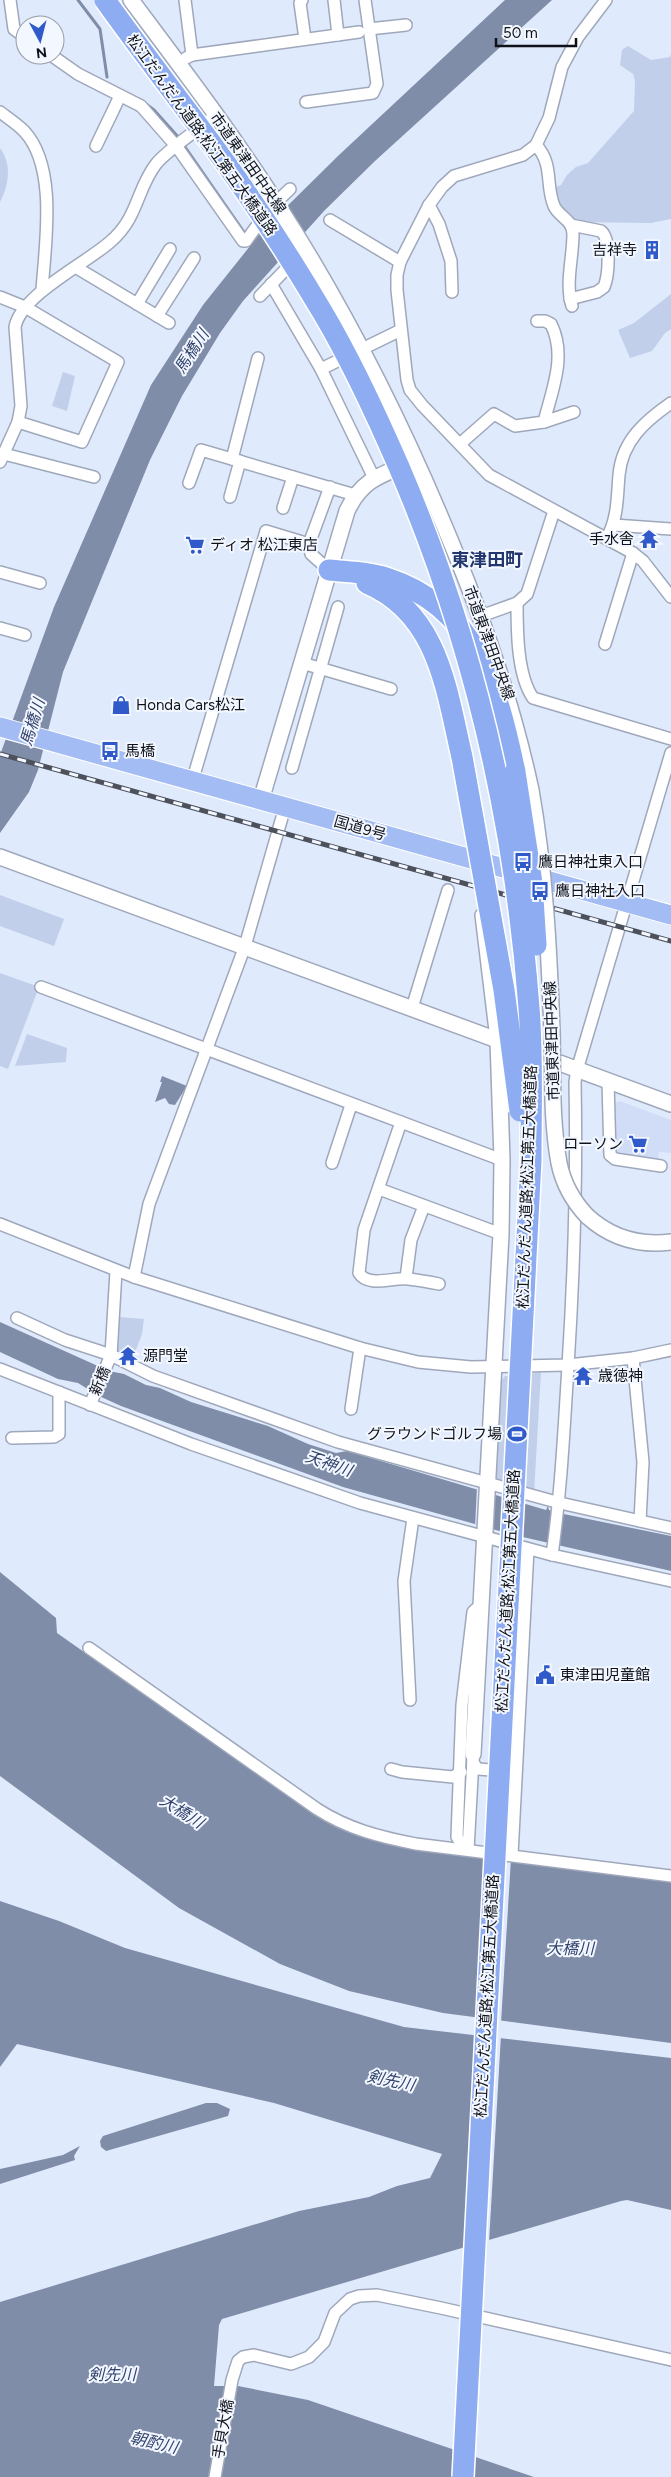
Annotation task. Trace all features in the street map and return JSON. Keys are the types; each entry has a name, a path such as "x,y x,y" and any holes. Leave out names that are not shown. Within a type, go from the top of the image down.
{"highway":[{"name":"松江だんだん道路;松江第五大橋道路","path":"105,0 211,142 290,259 325,316 356,375 409,490 454,614 490,739 512,856 529,1008 532,1085 528,1246 463,2477"},
{"path":"329,570 369,574 400,583 430,598 452,618 470,641 484,666 503,720 515,772 529,857 538,990 529,1008"},
{"path":"329,570 360,580 390,594 402,603 421,626 438,662 462,757 491,910 514,1058 522,1131 528,1246"},
{"name":"国道9号","path":"0,727 671,915"}],"street":[{"path":"10,0 15,30"},
{"name":"市道東津田中央線","path":"131,0 276,202 304,247 362,347 417,460 481,616 510,702 532,790 541,846 547,916 555,1129 558,1157 567,1187 587,1216 605,1230 627,1240 653,1244 671,1242"},
{"path":"185,0 192,55"},
{"path":"302,0 300,3 305,39"},
{"path":"334,0 338,35"},
{"path":"306,102 373,93 376,91 377,84 364,31 365,0"},
{"path":"606,0 578,37 562,67 548,118 536,145 523,155 454,176 442,187 429,205 400,262 397,290 401,330 410,390 422,405 461,443 489,474 607,538 644,561 671,597"},
{"path":"178,63 192,55 406,25"},
{"path":"65,65 78,74 141,106 160,125 177,147 243,241 246,240 276,202 290,189"},
{"path":"96,146 120,96"},
{"path":"0,112 24,130 41,159 47,211 42,290"},
{"path":"94,477 2,458 18,422 21,406 15,328 18,318 25,307 42,290 77,268 111,242 129,222 156,164 215,116"},
{"path":"536,145 541,151 549,170 554,208 571,226 573,232 571,303 604,287 607,255 607,240 601,231 571,226"},
{"path":"429,205 439,224 451,261 452,292"},
{"path":"330,220 400,262"},
{"path":"137,304 170,249"},
{"path":"157,316 194,258"},
{"path":"77,268 169,323"},
{"path":"260,296 286,269"},
{"path":"271,284 321,369 374,478"},
{"path":"0,297 25,307 118,362 82,442 18,422"},
{"path":"537,321 545,321 551,324 557,344 558,357 556,376 544,422"},
{"path":"321,369 362,347 401,330"},
{"path":"230,497 258,358"},
{"path":"607,538 614,525 619,497 619,473 634,432 648,419 671,403"},
{"path":"461,443 494,414 515,426 544,422 574,412"},
{"path":"189,482 201,450 355,495"},
{"path":"261,800 340,531 355,495 374,478 417,460"},
{"path":"283,508 293,477"},
{"path":"329,570 311,554 309,544 330,487"},
{"path":"481,616 517,603 528,594 554,510"},
{"path":"614,525 671,529"},
{"path":"192,782 266,531 309,544"},
{"path":"605,644 632,553"},
{"path":"0,572 40,583"},
{"path":"517,603 517,630 526,688 533,698 671,739"},
{"path":"292,768 338,607"},
{"path":"0,628 25,635"},
{"path":"302,663 391,689"},
{"path":"291,700 310,706"},
{"path":"553,1552 559,1505 577,1187 577,1070 671,753"},
{"path":"134,1277 149,1204 245,946 285,807"},
{"path":"0,857 671,1104"},
{"path":"412,1008 448,890"},
{"path":"468,1847 501,1234 502,1160 497,1040 478,898"},
{"path":"41,987 351,1105 502,1160"},
{"path":"608,1082 610,1156 615,1159 661,1166"},
{"path":"332,1163 351,1105"},
{"path":"401,1122 364,1230 359,1273 366,1280 406,1278 439,1284"},
{"path":"379,1189 501,1234"},
{"path":"406,1278 411,1240 424,1206"},
{"path":"0,1224 134,1277 360,1348 418,1362 494,1368 568,1365 633,1358 671,1350"},
{"name":"新橋","path":"91,1404 110,1357 116,1270"},
{"path":"17,1318 153,1376 338,1442 559,1505 671,1528"},
{"path":"351,1409 360,1348"},
{"path":"633,1358 643,1462 640,1521"},
{"path":"0,1369 282,1476 413,1518 484,1535 528,1549 553,1552 671,1581"},
{"path":"12,1438 54,1437 59,1434 60,1392"},
{"path":"410,1700 404,1581 413,1518"},
{"path":"512,1855 528,1549"},
{"path":"468,1847 460,1842 457,1837 461,1772 462,1705 474,1610 480,1609"},
{"path":"89,1648 337,1821 382,1837 468,1847 512,1855 671,1876"},
{"path":"473,1756 478,1769 517,1772"},
{"path":"391,1769 402,1772 453,1777 461,1772"},
{"name":"手貝大橋","path":"215,2477 235,2366 243,2357 254,2355 291,2364 309,2357 324,2342 331,2320 342,2305 359,2296 370,2295 442,2308 671,2360"}],"shaded area":[{"path":"628,46 651,60 670,57 671,54 671,219 651,223 577,222 559,210 553,194 556,187 561,185 567,175 576,167 588,163 634,111 635,81 633,74 620,65 622,50"},
{"path":"0,148 4,154 8,175 0,202"},
{"path":"671,294 671,329 665,333 652,351 630,358 618,330 634,323"},
{"path":"63,372 75,376 67,411 52,406"},
{"path":"0,895 64,919 54,946 0,926"},
{"path":"0,973 39,987 8,1069 0,1066"},
{"path":"27,1034 67,1048 66,1062 15,1066"},
{"path":"620,1101 671,1120 671,1153 659,1152 658,1158 654,1160 617,1154 613,1149 613,1104"},
{"path":"119,1317 144,1319 142,1334 131,1363 117,1354"},
{"name":"グラウンドゴルフ場","path":"541,1372 534,1494 494,1483 500,1382 505,1376"}],"water":[{"name":"馬橋川","path":"505,0 552,0 375,161 325,210 243,301 220,333 182,396 150,460 63,672 38,770 29,792 0,833 0,755 54,607 151,385 203,305 262,231 339,155"},
{"path":"162,1076 187,1086 175,1105 169,1104 165,1098 155,1102 162,1082 160,1082"},
{"name":"天神川","path":"0,1322 109,1371 124,1374 146,1385 160,1388 191,1402 268,1426 308,1444 336,1453 347,1451 546,1510 548,1506 549,1510 554,1512 671,1536 671,1571 514,1535 343,1487 121,1406 99,1396 78,1383 58,1379 0,1352"},
{"name":"大橋川","path":"0,1572 56,1618 57,1633 320,1818 351,1833 385,1841 671,1879 671,2043 443,2013 349,1991 280,1964 179,1908 0,1776"},
{"name":"剣先川","path":"0,1901 59,1921 125,1948 404,2027 671,2058 671,2210 627,2200 621,2201 222,2319 219,2325 214,2386 238,2386 308,2400 534,2477 0,2477 0,2302 299,2211 369,2197 397,2186 430,2178 442,2154 274,2103 17,2044 0,2067"},
{"path":"206,2103 217,2103 230,2109 228,2116 106,2151 101,2147 100,2141 103,2136"},
{"path":"80,2146 74,2156 75,2160 0,2184 0,2169 63,2155"}],"pier":[{"path":"477,1487 492,1492 491,1532 475,1528"},
{"path":"488,1855 511,1858 501,2023 480,2021"},
{"path":"479,2034 501,2035 489,2242 467,2249"}],"waterway":[{"path":"78,0 100,29 107,77"},
{"path":"146,104 154,110 180,139"},
{"path":"183,144 244,232"}],"railway":[{"path":"0,754 671,941"}],"place":[{"name":"吉祥寺","path":"652,250"},
{"name":"手水舎","path":"649,539"},
{"name":"ディオ 松江東店","path":"195,545"},
{"name":"Honda Cars松江","path":"121,705"},
{"name":"馬橋","path":"110,751"},
{"name":"鷹日神社東入口","path":"523,862"},
{"name":"鷹日神社入口","path":"540,891"},
{"name":"ローソン","path":"638,1144"},
{"name":"源門堂","path":"128,1356"},
{"name":"歳徳神","path":"583,1376"},
{"name":"グラウンドゴルフ場","path":"517,1434"},
{"name":"東津田児童館","path":"545,1675"}],"district":[{"name":"東津田町","path":"487,560"}],"water label":[{"name":"朝酌川","path":"154,2442"}]}
